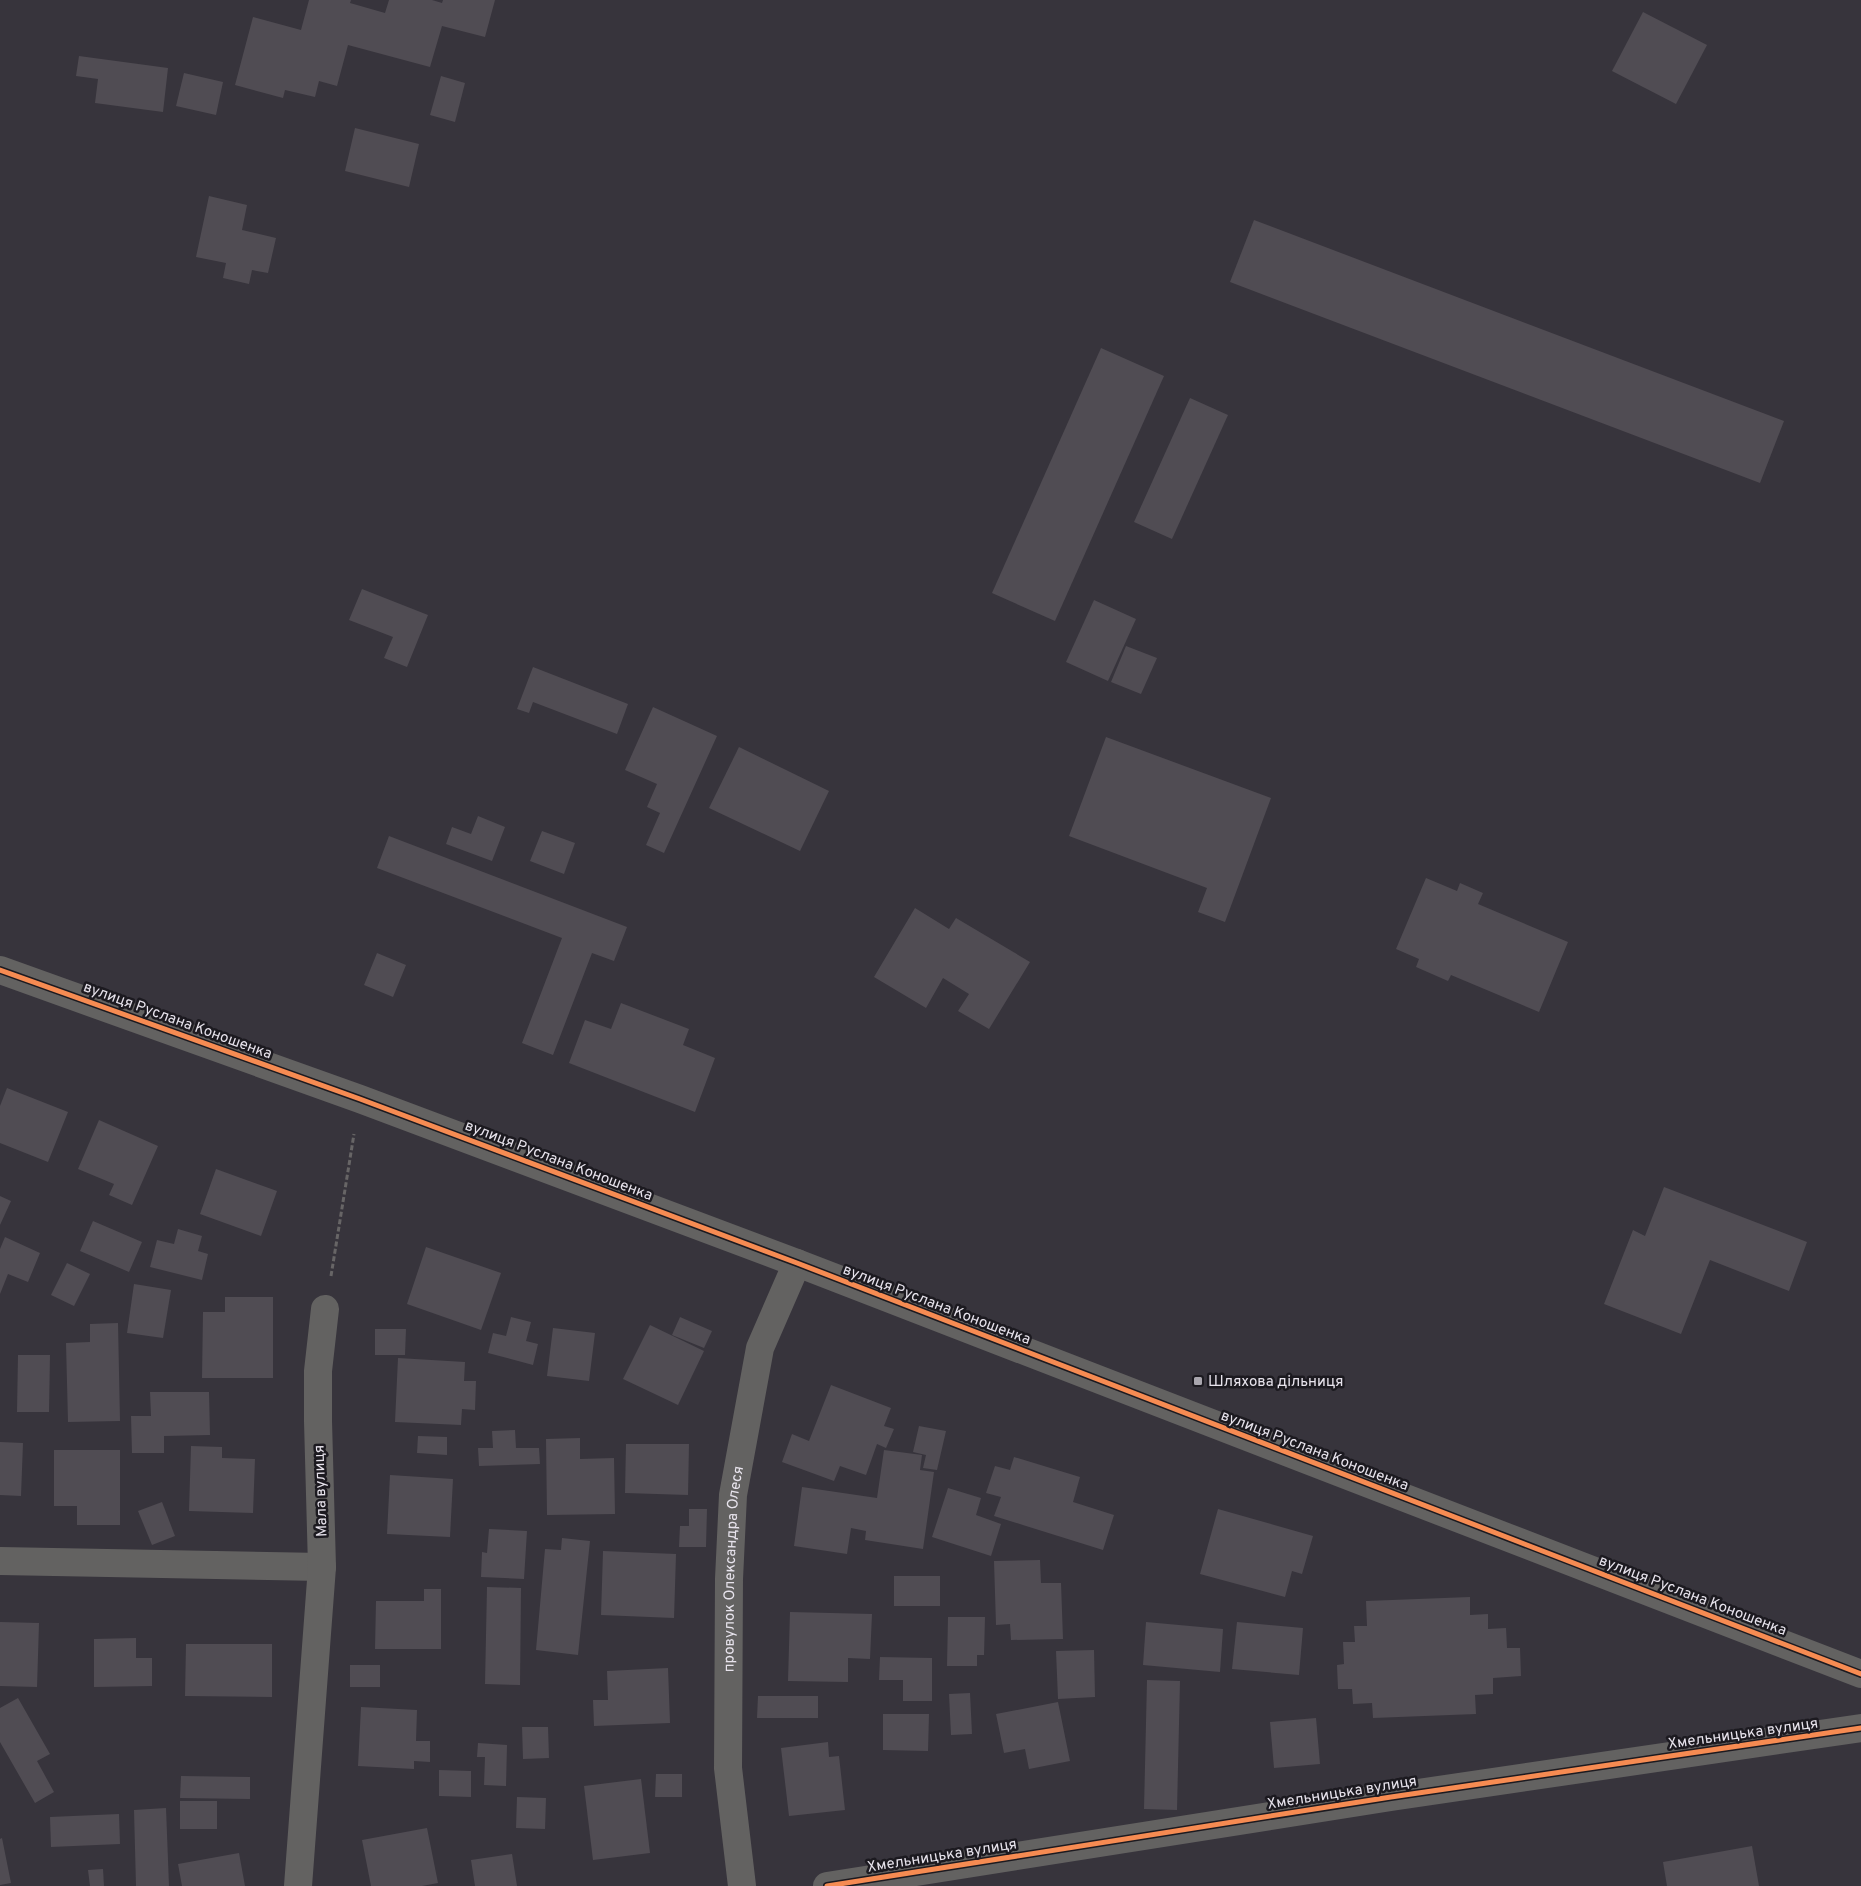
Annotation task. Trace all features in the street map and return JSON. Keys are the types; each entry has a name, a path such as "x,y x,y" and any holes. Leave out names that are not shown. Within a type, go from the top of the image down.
{"street":[{"name":"вулиця Руслана Коношенка","path":"0,970 360,1099 797,1263 1861,1674"},
{"name":"провулок Олександра Олеся","path":"742,1886 728,1768 733,1495 760,1348 797,1263"},
{"name":"Мала вулиця","path":"298,1886 322,1567 318,1370 325,1309"},
{"path":"0,1562 322,1567"},
{"name":"Хмельницька вулиця","path":"827,1886 1391,1797 1861,1728"}],"path":[{"path":"325,1309 360,1099"}],"building":[{"path":"309,0 351,0 350,3 385,13 389,0 432,0 442,3 443,0 495,0 485,37 442,26 430,67 348,45 337,86 319,81 315,97 285,90 283,98 235,85 253,17 301,30"},
{"path":"1643,12 1707,45 1676,104 1612,71"},
{"path":"79,56 168,68 163,112 95,103 98,79 76,76"},
{"path":"184,73 223,82 216,115 176,106"},
{"path":"441,76 465,83 455,122 430,115"},
{"path":"355,128 419,144 409,187 345,171"},
{"path":"209,196 247,205 242,230 276,238 268,273 252,270 249,284 223,278 226,263 196,257"},
{"path":"1254,220 1784,421 1760,483 1230,282"},
{"path":"1101,348 1164,376 1055,621 992,593"},
{"path":"1190,398 1228,415 1172,539 1134,522"},
{"path":"362,589 428,615 407,667 384,658 393,637 349,620"},
{"path":"1094,600 1136,619 1108,681 1066,662"},
{"path":"1126,646 1157,658 1141,694 1111,682"},
{"path":"533,667 628,704 617,734 533,702 529,713 517,709"},
{"path":"653,707 717,736 664,853 646,845 660,813 647,807 657,784 625,770"},
{"path":"1106,737 1271,798 1225,922 1198,912 1207,888 1069,836"},
{"path":"739,747 829,791 800,851 709,808"},
{"path":"478,816 505,827 492,861 446,844 452,827 471,834"},
{"path":"542,831 575,843 564,874 530,861"},
{"path":"389,836 627,927 614,961 592,953 553,1055 522,1043 562,938 377,868"},
{"path":"1426,878 1457,891 1460,883 1483,893 1478,904 1568,942 1539,1012 1451,975 1448,981 1416,967 1419,959 1396,949"},
{"path":"915,908 949,929 956,918 1030,962 989,1029 958,1011 969,994 943,978 926,1008 874,977"},
{"path":"377,953 406,965 393,997 364,985"},
{"path":"621,1003 689,1029 683,1045 715,1058 695,1112 569,1063 585,1020 611,1029"},
{"path":"7,1088 68,1112 48,1162 0,1143 0,1106"},
{"path":"99,1120 158,1146 132,1205 109,1195 114,1184 78,1169"},
{"path":"216,1169 277,1191 261,1236 200,1214"},
{"path":"1664,1187 1807,1242 1789,1291 1710,1260 1681,1334 1604,1304 1633,1230 1645,1236"},
{"path":"0,1196 11,1201 0,1225"},
{"path":"93,1221 142,1242 129,1272 80,1251"},
{"path":"178,1229 202,1236 198,1251 208,1254 202,1280 150,1267 157,1240 174,1244"},
{"path":"5,1237 40,1253 28,1282 8,1274 0,1294 0,1249"},
{"path":"426,1247 501,1273 481,1330 407,1304"},
{"path":"67,1263 90,1274 74,1306 51,1295"},
{"path":"134,1284 171,1290 163,1338 127,1333"},
{"path":"225,1297 273,1297 273,1378 202,1378 203,1312 225,1312"},
{"path":"511,1317 531,1322 526,1341 538,1344 533,1365 488,1353 493,1333 506,1336"},
{"path":"680,1317 712,1331 704,1348 672,1335"},
{"path":"118,1323 120,1421 68,1422 66,1343 90,1342 90,1324"},
{"path":"650,1325 704,1351 678,1405 623,1379"},
{"path":"553,1328 595,1333 589,1381 547,1376"},
{"path":"375,1329 406,1329 405,1355 375,1355"},
{"path":"18,1355 50,1355 49,1412 17,1412"},
{"path":"398,1358 465,1362 464,1381 476,1381 475,1410 462,1409 461,1425 395,1422"},
{"path":"831,1385 891,1408 884,1426 894,1429 886,1448 877,1444 866,1475 840,1466 834,1481 782,1462 792,1434 809,1441"},
{"path":"150,1392 209,1392 210,1435 164,1436 164,1453 132,1453 131,1416 151,1416"},
{"path":"919,1426 946,1431 937,1470 923,1468 926,1455 913,1452"},
{"path":"515,1430 516,1448 539,1448 540,1464 479,1466 478,1448 493,1448 492,1431"},
{"path":"418,1436 447,1437 447,1455 417,1453"},
{"path":"580,1438 580,1459 614,1458 615,1514 547,1515 546,1439"},
{"path":"0,1442 23,1443 21,1496 0,1495"},
{"path":"626,1444 689,1444 688,1495 625,1493"},
{"path":"191,1446 222,1447 222,1458 255,1459 253,1513 189,1511"},
{"path":"54,1450 120,1450 120,1525 77,1525 77,1506 54,1506"},
{"path":"884,1450 922,1455 920,1470 934,1472 923,1549 865,1540 866,1531 851,1528 847,1554 794,1546 802,1487 877,1498"},
{"path":"1014,1457 1080,1477 1073,1502 1114,1515 1103,1550 994,1516 1001,1497 986,1493 995,1466 1010,1470"},
{"path":"390,1475 453,1479 450,1537 387,1534"},
{"path":"948,1488 981,1498 976,1515 1001,1524 991,1556 932,1537"},
{"path":"162,1502 175,1536 152,1545 138,1511"},
{"path":"689,1509 707,1509 706,1547 679,1547 680,1526 689,1526"},
{"path":"1218,1509 1313,1536 1302,1574 1292,1571 1285,1597 1200,1574"},
{"path":"489,1529 527,1531 524,1579 481,1577 482,1552 487,1553"},
{"path":"562,1538 590,1541 578,1655 536,1650 545,1549 561,1550"},
{"path":"603,1551 676,1554 674,1618 601,1615"},
{"path":"1040,1560 1041,1583 1061,1583 1063,1639 1011,1640 1010,1624 996,1625 994,1561"},
{"path":"894,1576 940,1576 940,1606 894,1606"},
{"path":"487,1587 521,1588 520,1685 485,1684"},
{"path":"424,1589 441,1589 441,1649 375,1649 376,1601 424,1601"},
{"path":"1470,1597 1470,1615 1488,1614 1488,1629 1506,1628 1507,1648 1520,1648 1521,1676 1493,1678 1493,1694 1475,1695 1476,1714 1373,1718 1372,1703 1353,1704 1352,1689 1338,1689 1337,1665 1344,1664 1343,1642 1355,1642 1354,1626 1367,1626 1366,1601"},
{"path":"790,1612 872,1614 870,1659 848,1658 848,1682 788,1681"},
{"path":"948,1617 985,1617 984,1655 977,1655 977,1666 947,1666"},
{"path":"0,1622 39,1623 37,1687 0,1686"},
{"path":"1146,1622 1223,1629 1220,1672 1143,1665"},
{"path":"1237,1622 1303,1628 1299,1675 1232,1669"},
{"path":"136,1638 136,1658 152,1658 152,1686 94,1687 94,1639"},
{"path":"186,1644 272,1644 272,1697 185,1696"},
{"path":"1094,1650 1095,1697 1058,1699 1056,1651"},
{"path":"880,1657 932,1658 932,1701 903,1701 903,1680 879,1680"},
{"path":"350,1665 380,1665 380,1687 350,1687"},
{"path":"668,1668 670,1723 594,1726 593,1700 608,1700 607,1671"},
{"path":"1147,1680 1180,1681 1177,1810 1144,1809"},
{"path":"970,1693 972,1734 951,1735 949,1694"},
{"path":"758,1696 818,1696 818,1718 757,1718"},
{"path":"18,1698 50,1754 37,1761 54,1792 35,1803 0,1742 0,1708"},
{"path":"1058,1702 1070,1761 1029,1769 1025,1749 1004,1753 996,1714"},
{"path":"361,1707 417,1710 416,1741 430,1741 430,1762 414,1761 414,1769 358,1766"},
{"path":"883,1714 929,1714 928,1751 883,1750"},
{"path":"1316,1718 1320,1764 1274,1768 1270,1722"},
{"path":"522,1727 548,1727 549,1758 523,1759"},
{"path":"828,1742 829,1757 839,1756 845,1810 789,1816 781,1748"},
{"path":"478,1743 507,1745 506,1786 484,1785 485,1757 477,1757"},
{"path":"439,1770 471,1771 471,1797 439,1796"},
{"path":"656,1774 682,1774 682,1797 655,1797"},
{"path":"181,1776 250,1777 250,1799 180,1798"},
{"path":"641,1779 650,1853 593,1860 584,1786"},
{"path":"517,1797 546,1798 545,1829 516,1828"},
{"path":"180,1801 217,1801 217,1829 180,1829"},
{"path":"166,1808 169,1886 136,1886 134,1810"},
{"path":"119,1814 120,1844 51,1847 50,1817"},
{"path":"427,1828 438,1883 422,1886 371,1886 362,1840"},
{"path":"2,1838 11,1883 0,1885 0,1839"},
{"path":"1752,1846 1759,1886 1667,1886 1663,1862"},
{"path":"239,1853 245,1886 182,1886 178,1864"},
{"path":"512,1854 517,1886 475,1886 471,1860"},
{"path":"103,1869 104,1886 90,1886 88,1870"}],"cycle path":[{"path":"0,970 360,1099 797,1263 1861,1674"},
{"path":"827,1886 1391,1797 1861,1728"}],"place":[{"name":"Шляхова дільниця","path":"1198,1381"}]}
